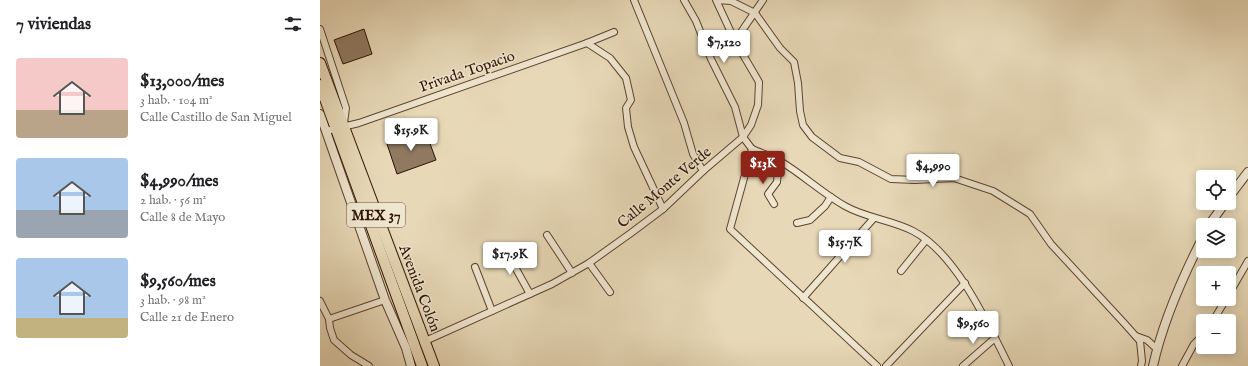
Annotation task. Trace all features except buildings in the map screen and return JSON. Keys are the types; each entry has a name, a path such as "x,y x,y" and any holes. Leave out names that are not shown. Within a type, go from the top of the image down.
{"main road":[{"name":"Avenida Colón","path":"320,63 410,347 422,366"},
{"name":"Avenida Colón","path":"320,85 340,128 434,366"}],"street":[{"path":"634,0 684,123 693,154 703,172"},
{"path":"684,0 696,21 711,58 735,107 743,137 752,149 779,161 846,207 874,218 900,225 915,232 926,240 947,260 965,283 1009,366"},
{"name":"Calle Monte Verde","path":"410,347 425,342 530,294 589,263 663,209 743,137 751,125 758,105 759,82 735,41 716,0 731,1 755,13"},
{"path":"735,41 763,0"},
{"path":"755,13 780,48 794,62 803,125 812,137 840,158 858,162 891,179 915,180 954,178 993,191 1030,214 1051,244 1140,341 1141,366"},
{"path":"320,29 346,108 340,128"},
{"name":"Privada Topacio","path":"326,131 359,123 587,43 614,32"},
{"path":"587,43 610,58 626,78 631,100 626,108 628,127 634,147 663,209"},
{"path":"320,114 385,300 410,347 411,366"},
{"path":"752,149 730,229 877,366"},
{"path":"774,204 768,194 777,182 779,161"},
{"path":"1236,188 1248,172"},
{"path":"797,223 810,220 825,206 831,197"},
{"path":"803,298 874,218"},
{"path":"547,235 572,273"},
{"path":"901,271 926,240"},
{"path":"505,249 530,294"},
{"path":"1154,366 1160,337 1187,269 1196,251"},
{"path":"1236,282 1248,261"},
{"path":"589,263 610,292"},
{"path":"475,267 492,311"},
{"path":"886,366 965,283"},
{"path":"329,319 385,300"},
{"path":"320,301 329,319 334,340 351,355 369,366"},
{"path":"1135,335 1146,340 1157,348"},
{"path":"963,366 995,338"},
{"path":"1182,366 1196,342"}]}
